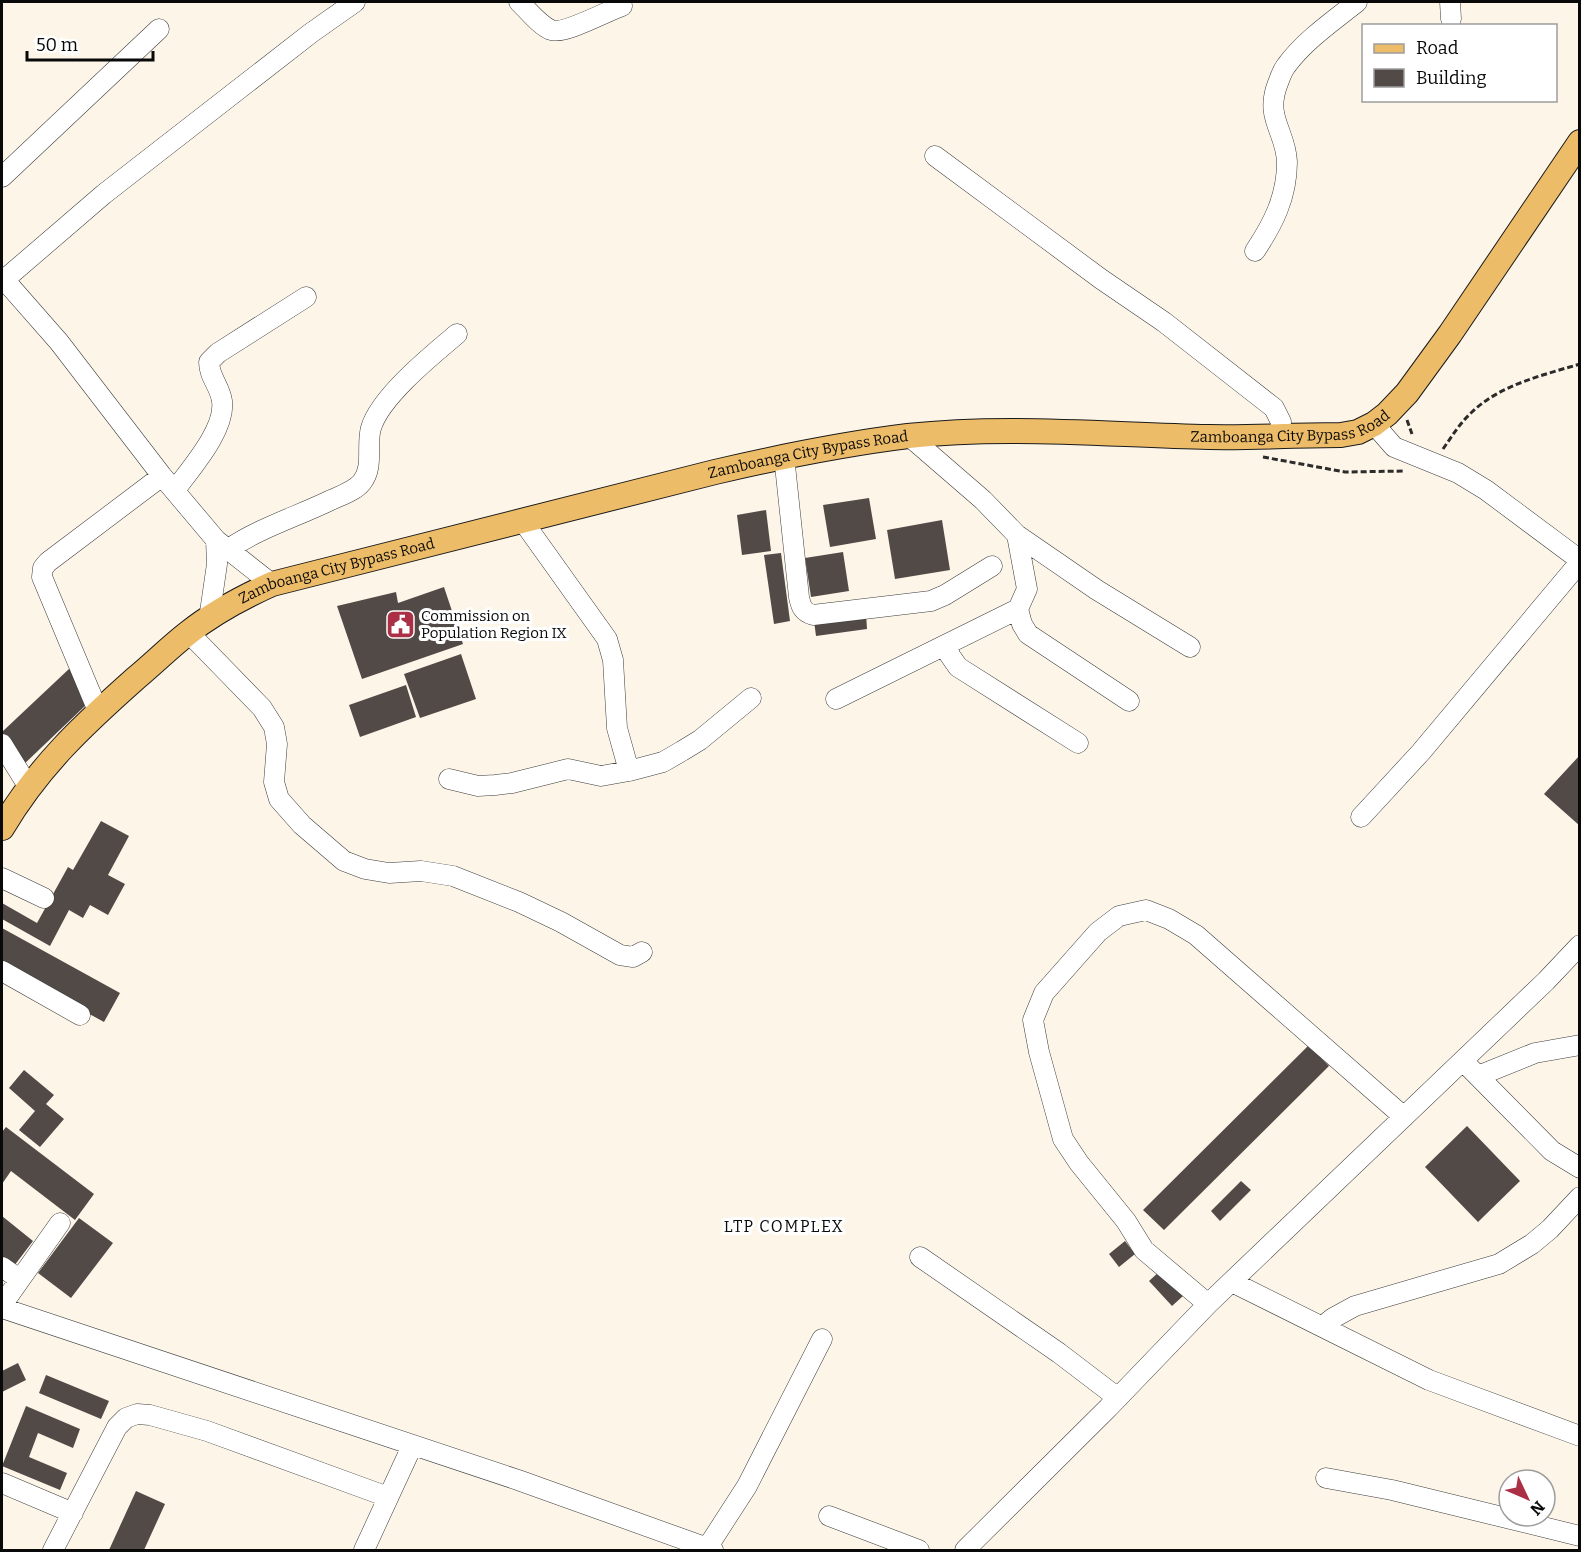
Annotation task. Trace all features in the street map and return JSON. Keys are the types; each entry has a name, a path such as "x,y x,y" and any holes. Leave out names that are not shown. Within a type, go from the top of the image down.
{"main road":[{"name":"Zamboanga City Bypass Road","path":"2,828 28,786 98,711 199,626 251,594 272,584 784,456 909,436 972,432 1110,433 1210,437 1341,435 1358,432 1374,424 1397,403 1450,334 1580,142"}],"street":[{"path":"272,584 222,545 169,483 59,342 3,278 121,181 311,33 355,2"},
{"path":"519,2 552,30 568,28 622,6"},
{"path":"1255,252 1281,205 1285,186 1286,152 1272,110 1275,90 1285,67 1316,34 1357,2"},
{"path":"2,177 159,29"},
{"path":"935,156 1015,218 1164,322 1274,408 1280,416 1280,435"},
{"path":"98,711 42,577 43,568 48,562 169,483 213,436 223,414 220,392 209,372 209,362 218,353 306,297"},
{"path":"222,545 244,539 303,513 362,483 368,471 371,428 382,406 426,361 457,334"},
{"path":"1361,817 1421,752 1580,561 1486,490 1458,473 1394,447 1374,424"},
{"path":"909,436 983,500 1017,535 1114,601 1190,647"},
{"path":"784,456 800,597 803,609 808,613 813,615 931,601 992,566"},
{"path":"522,520 607,639 613,660 617,728 629,771"},
{"path":"1017,535 1027,589 1018,609 1022,624 1029,633 1129,701"},
{"path":"222,545 199,626 274,727 277,744 274,782 279,799 302,825 344,861 365,869 389,873 421,871 453,876 519,902 561,922 620,955 633,957 642,952"},
{"path":"836,699 1018,609"},
{"path":"950,643 949,654 958,668 1078,743"},
{"path":"449,779 478,786 495,785 512,783 557,770 568,769 602,776 663,762 700,740 751,698"},
{"path":"2,744 28,786"},
{"path":"2,878 44,898"},
{"path":"1208,1304 1144,1250 1126,1221 1078,1163 1063,1139 1053,1108 1033,1020 1044,993 1098,932 1119,916 1146,910 1169,919 1196,935 1404,1117"},
{"path":"965,1551 1208,1304 1546,981 1580,945"},
{"path":"2,971 80,1015"},
{"path":"1478,1076 1535,1053 1580,1045"},
{"path":"1462,1061 1552,1150 1580,1168"},
{"path":"1323,1326 1355,1306 1499,1264 1532,1244 1550,1229 1580,1197"},
{"path":"60,1223 19,1278 2,1307 518,1480 710,1550 747,1486 822,1339"},
{"path":"920,1257 1059,1353 1118,1398"},
{"path":"2,1267 19,1278"},
{"path":"1232,1282 1429,1380 1580,1436"},
{"path":"53,1551 117,1427 126,1418 137,1414 150,1415 207,1431 387,1497"},
{"path":"364,1551 412,1446"},
{"path":"1326,1478 1392,1490 1580,1536"},
{"path":"2,1483 73,1513"},
{"path":"829,1516 918,1551"}],"path":[{"path":"1257,455 1267,459 1345,472 1403,473 1427,461 1472,412 1490,398 1519,384 1580,364"},
{"path":"1397,403 1427,461"}],"building":[{"path":"869,498 876,539 830,547 823,505"},
{"path":"766,510 771,551 742,555 737,515"},
{"path":"942,520 950,570 895,579 887,530"},
{"path":"843,552 849,591 811,597 805,558"},
{"path":"781,553 790,621 774,624 764,555"},
{"name":"Commission on Population Region IX","path":"444,587 463,644 362,679 337,606 396,592 398,603"},
{"path":"866,614 867,629 816,636 814,621"},
{"path":"461,654 476,699 420,718 404,674"},
{"path":"70,668 86,705 21,767 2,732"},
{"path":"406,685 416,717 360,737 349,705"},
{"path":"1580,755 1580,826 1544,794"},
{"path":"101,821 129,836 108,875 125,884 108,915 90,905 83,918 69,910 50,946 2,919 2,903 37,923 68,867 73,870"},
{"path":"2,928 120,993 104,1022 2,966"},
{"path":"1309,1045 1329,1066 1164,1230 1143,1210"},
{"path":"24,1070 54,1095 46,1104 64,1119 40,1147 19,1130 35,1111 9,1088"},
{"path":"1467,1126 1520,1181 1478,1222 1425,1167"},
{"path":"6,1127 94,1194 75,1220 11,1171 2,1184 2,1132"},
{"path":"1241,1181 1251,1190 1220,1221 1211,1211"},
{"path":"2,1216 33,1241 14,1266 2,1256"},
{"path":"79,1218 113,1243 71,1298 38,1273"},
{"path":"1125,1241 1135,1254 1119,1267 1109,1254"},
{"path":"1160,1271 1183,1296 1172,1306 1149,1281"},
{"path":"18,1363 26,1380 2,1392 2,1371"},
{"path":"46,1375 109,1401 101,1419 39,1393"},
{"path":"26,1406 80,1429 73,1448 38,1433 29,1457 67,1473 60,1490 2,1466"},
{"path":"136,1491 165,1504 144,1550 109,1550"}],"place":[{"name":"Commission on Population Region IX","path":"400,625"}],"district":[{"name":"LTP COMPLEX","path":"784,1226"}]}
